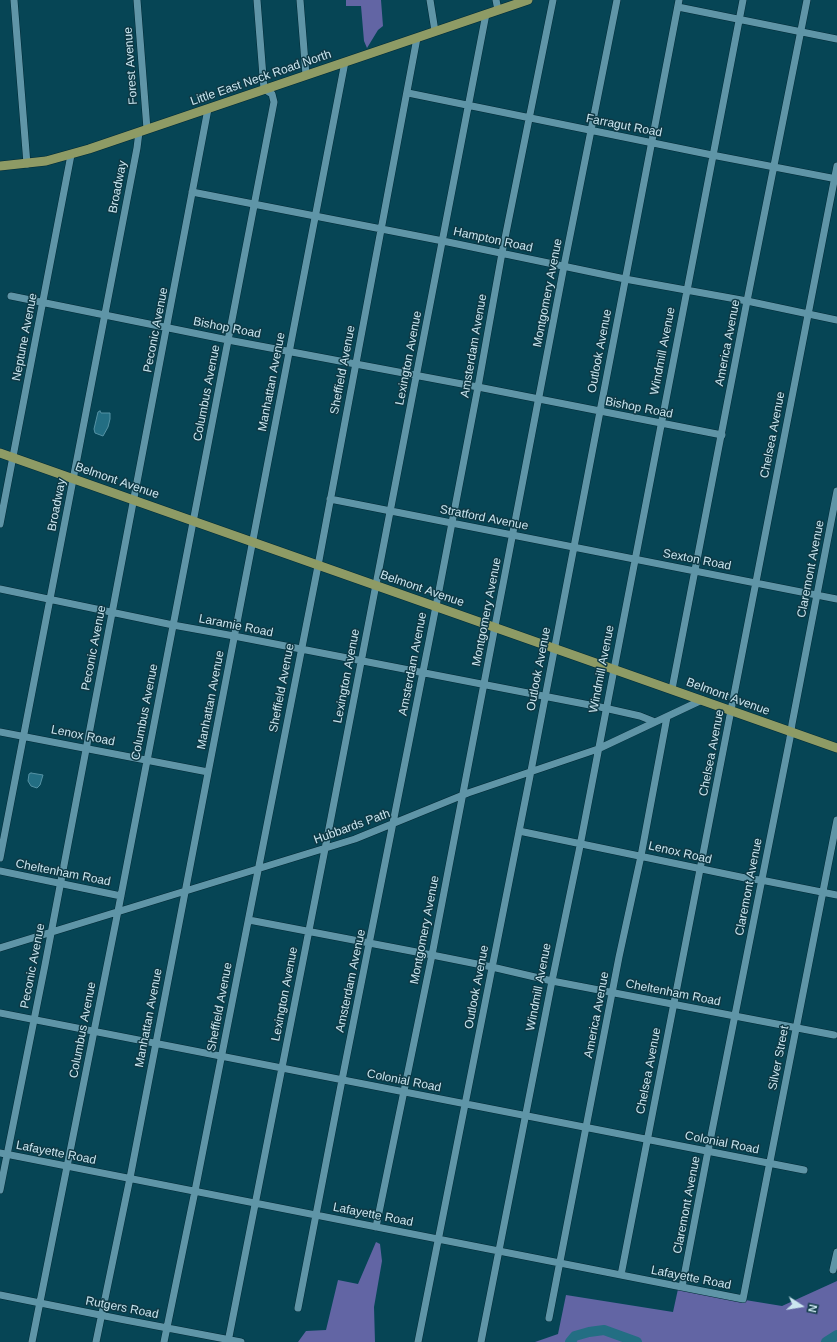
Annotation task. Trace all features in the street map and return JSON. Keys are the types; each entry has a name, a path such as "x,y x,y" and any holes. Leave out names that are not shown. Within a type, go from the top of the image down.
{"main road":[{"name":"Little East Neck Road North","path":"0,166 27,164 71,155 528,0"},
{"name":"Belmont Avenue","path":"0,453 837,748"}],"street":[{"path":"14,0 27,164"},
{"name":"Forest Avenue","path":"137,0 143,131"},
{"path":"257,0 264,89"},
{"path":"300,0 306,75"},
{"path":"430,0 435,31"},
{"path":"496,0 498,10"},
{"name":"Amsterdam Avenue","path":"298,1308 436,607 502,253 553,0"},
{"name":"Montgomery Avenue","path":"376,1227 432,955 494,627 617,0"},
{"name":"Windmill Avenue","path":"481,1342 580,843 742,0"},
{"name":"America Avenue","path":"672,689 807,0"},
{"path":"678,3 739,19 837,39"},
{"name":"Outlook Avenue","path":"418,1342 519,830 678,3"},
{"name":"Lexington Avenue","path":"228,1341 254,1204 326,848 486,14"},
{"name":"Sheffield Avenue","path":"164,1342 249,920 408,93 417,38"},
{"name":"Manhattan Avenue","path":"96,1342 130,1178 345,62"},
{"name":"Columbus Avenue","path":"32,1342 118,913 274,102 272,94 264,89"},
{"name":"Farragut Road","path":"408,93 651,143 836,178"},
{"name":"Peconic Avenue","path":"0,1190 4,1154 34,1019 113,613 208,109"},
{"name":"Broadway","path":"0,858 137,148 143,131"},
{"name":"Neptune Avenue","path":"0,524 71,155"},
{"name":"Chelsea Avenue","path":"621,1275 732,711 808,314 836,178 837,166"},
{"name":"Hampton Road","path":"192,192 443,241 625,279 687,289 837,320"},
{"name":"Bishop Road","path":"11,296 105,316 722,435"},
{"name":"Claremont Avenue","path":"682,1287 837,491"},
{"name":"Stratford Avenue","path":"330,499 634,559"},
{"name":"Sexton Road","path":"634,559 756,582"},
{"path":"756,582 837,599"},
{"name":"Laramie Road","path":"0,589 173,626 234,636 606,708 640,716 655,722"},
{"name":"Hubbards Path","path":"0,948 118,913 366,835 462,796 598,749 702,700"},
{"name":"America Avenue","path":"549,1318 612,992 641,856 667,717"},
{"name":"Lenox Road","path":"0,732 208,772"},
{"name":"Silver Street","path":"743,1299 837,820"},
{"name":"Lenox Road","path":"519,830 750,880 761,880 837,895"},
{"name":"Cheltenham Road","path":"0,872 121,896"},
{"name":"Cheltenham Road","path":"249,920 492,967 552,981 834,1035"},
{"name":"Colonial Road","path":"0,1013 804,1170"},
{"name":"Lafayette Road","path":"4,1154 743,1299"},
{"path":"835,1269 837,1252"},
{"name":"Rutgers Road","path":"0,1295 228,1341 241,1342"}],"shaded area":[{"path":"346,0 381,0 383,26 378,30 367,48 364,41 361,6 346,6"},
{"path":"100,411 101,413 110,413 108,427 103,436 95,433 94,429 98,412"},
{"path":"29,774 43,775 40,785 37,788 31,786 28,781"},
{"path":"376,1242 380,1244 382,1261 374,1307 375,1342 298,1342 306,1331 326,1330 338,1280 358,1284"},
{"path":"837,1281 837,1342 535,1342 558,1334 566,1295 673,1312 678,1289 782,1306"}],"waterway":[{"path":"570,1342 575,1336 604,1330 637,1342"},
{"path":"826,1342 837,1335"}]}
